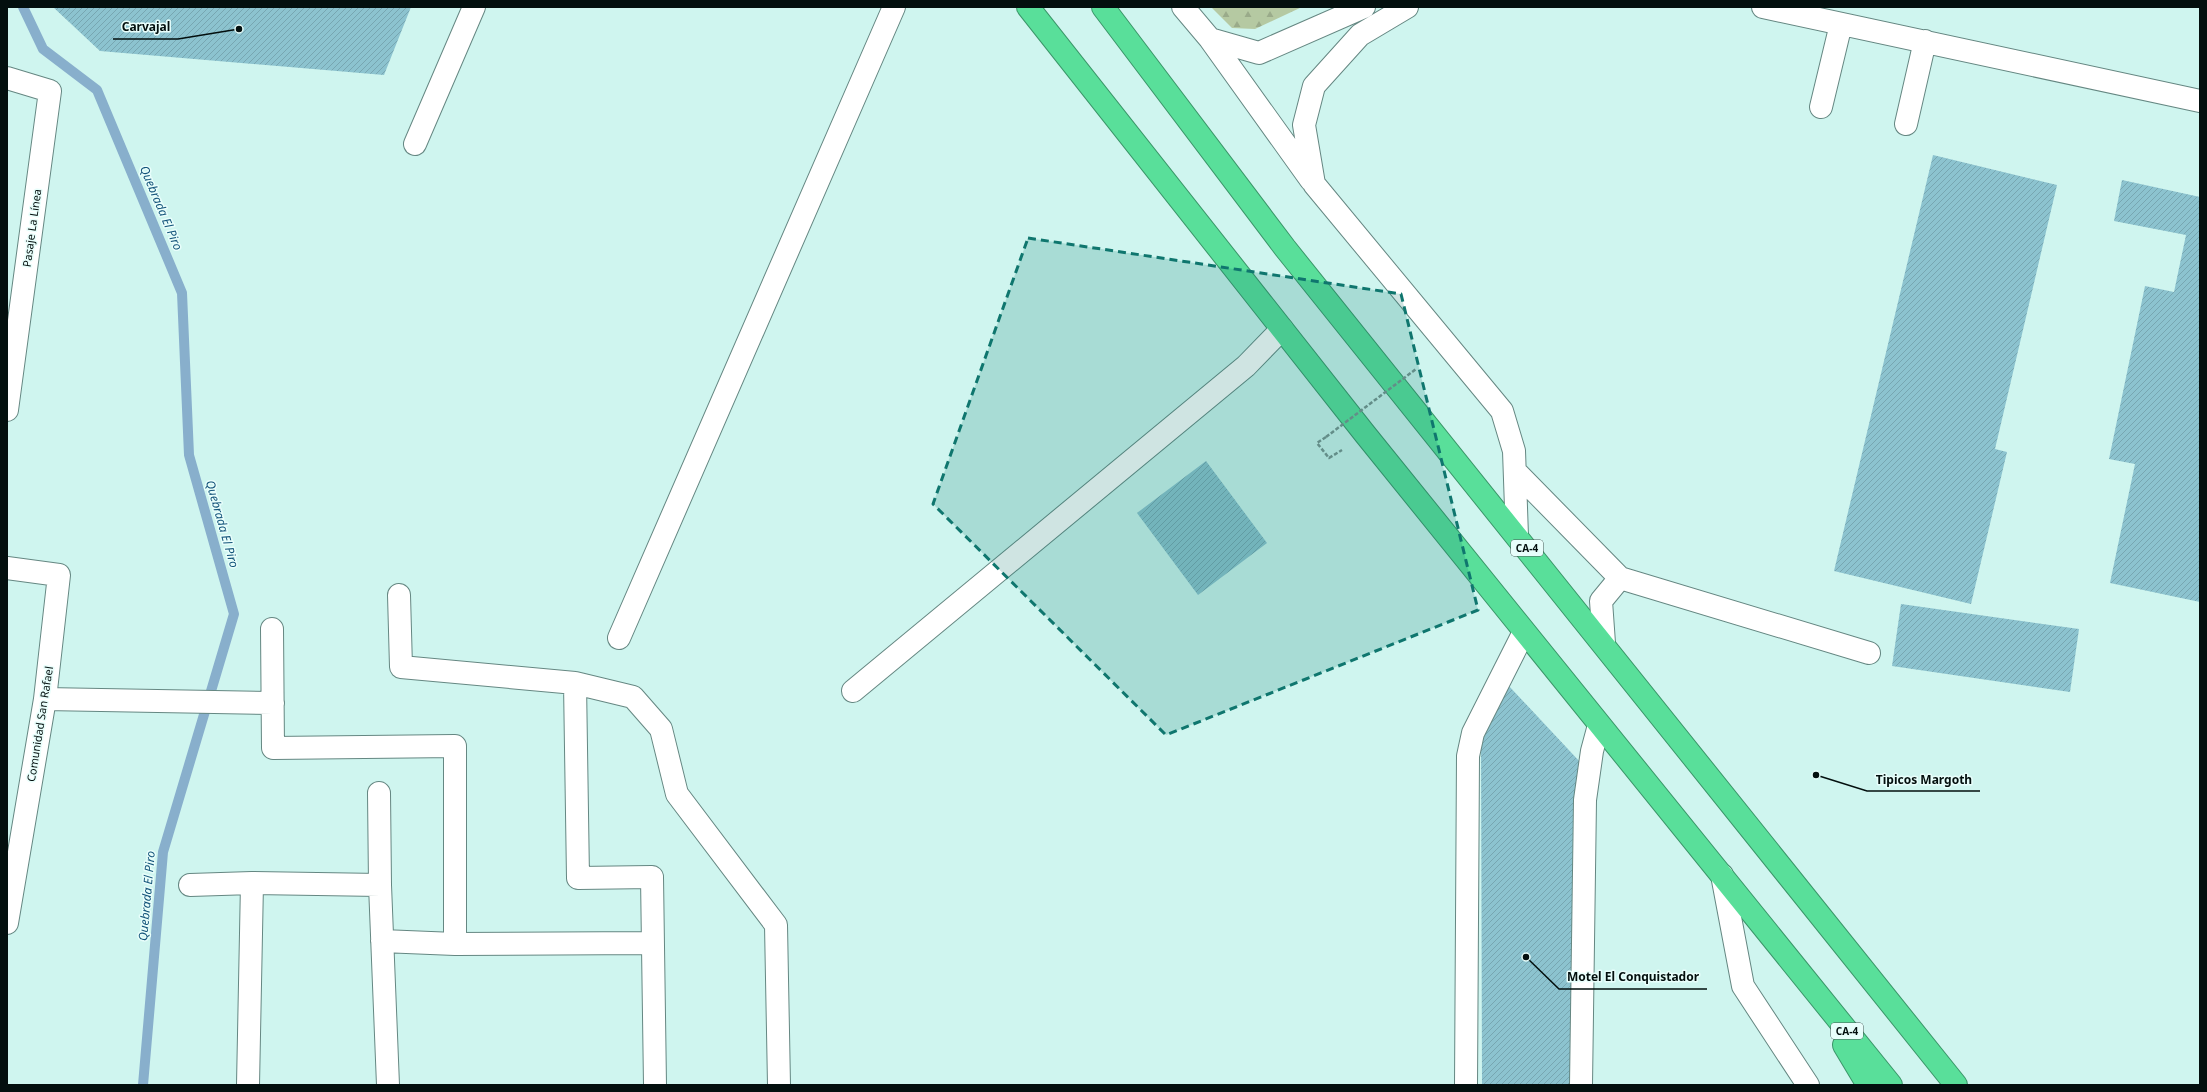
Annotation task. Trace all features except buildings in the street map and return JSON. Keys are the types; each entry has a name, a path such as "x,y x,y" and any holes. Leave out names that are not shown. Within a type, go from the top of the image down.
{"highway":[{"name":"CA-4","path":"1028,7 1282,329 1524,632 1891,1085"},
{"name":"CA-4","path":"1103,7 1285,248 1604,643 1956,1085"},
{"path":"1802,976 1868,1085"}],"street":[{"path":"414,144 474,7"},
{"path":"619,638 894,7"},
{"path":"1183,7 1210,39 1314,184 1502,411 1514,450 1517,536"},
{"path":"1210,39 1259,53 1364,7"},
{"path":"1314,184 1304,125 1314,86 1360,35 1407,7"},
{"path":"1763,7 2200,101"},
{"path":"1821,107 1841,24"},
{"path":"1906,124 1925,41"},
{"name":"Pasaje La Línea","path":"7,78 50,91 7,410"},
{"path":"853,691 1246,366 1282,329"},
{"path":"1515,471 1620,578 1869,653"},
{"name":"Comunidad San Rafael","path":"7,568 59,575 45,699 7,923"},
{"path":"1604,643 1601,601 1620,578"},
{"path":"399,595 401,668 575,683 633,697 661,729 677,794 776,925 779,1085"},
{"path":"272,629 273,748 455,746 455,944"},
{"path":"1466,1085 1468,756 1472,733 1524,632"},
{"path":"575,683 578,878 652,877 655,1085"},
{"path":"45,699 273,703"},
{"path":"1581,1085 1585,800 1592,751 1599,725"},
{"path":"379,792 380,885 388,1085"},
{"path":"1722,875 1743,986 1808,1085"},
{"path":"190,885 252,883 380,885"},
{"path":"248,1085 252,883"},
{"path":"382,942 455,944 652,943"}],"path":[{"path":"1329,458 1317,444 1421,365"}],"highlighted area":[{"path":"1028,238 1401,294 1478,610 1166,735 933,504"}],"green space":[{"path":"1211,7 1302,7 1255,29 1232,28"}],"waterway":[{"name":"Quebrada El Piro","path":"23,7 43,49 97,90 182,293 189,455 234,614 163,852 143,1085"}],"place":[{"name":"Carvajal","path":"239,29"},
{"name":"Tipicos Margoth","path":"1816,775"},
{"name":"Motel El Conquistador","path":"1526,957"}]}
